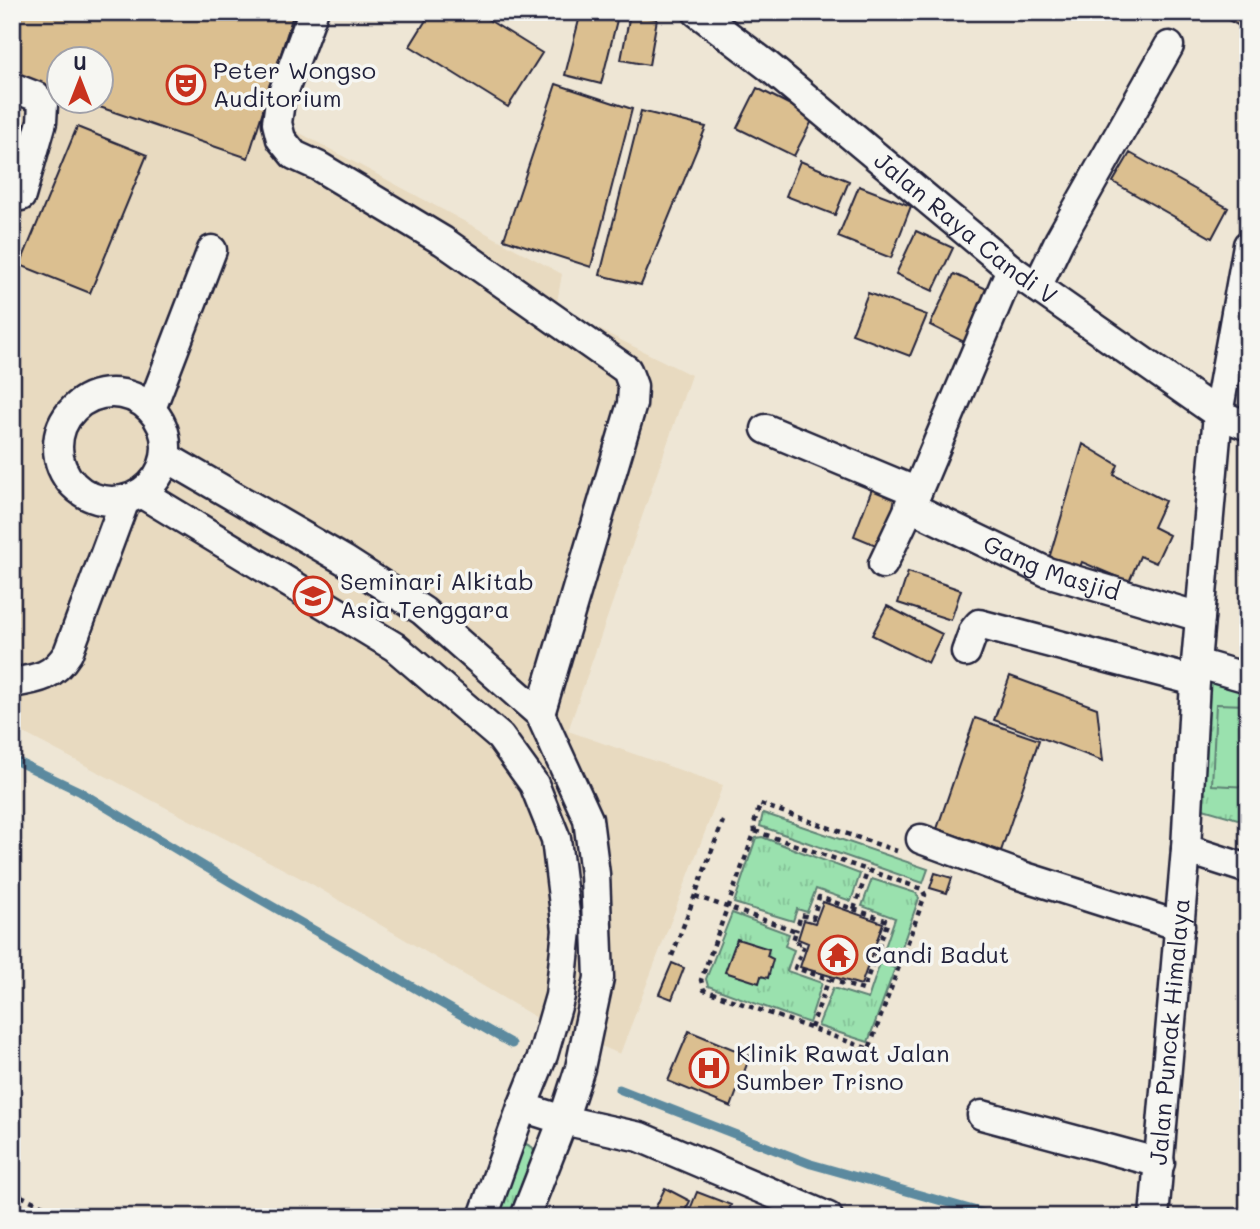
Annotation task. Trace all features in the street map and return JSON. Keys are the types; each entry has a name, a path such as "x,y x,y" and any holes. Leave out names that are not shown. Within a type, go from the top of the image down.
{"street":[{"path":"313,12 280,101 277,123 281,139 294,155 443,241 627,370 633,386 632,404 540,714"},
{"name":"Jalan Raya Candi V","path":"697,12 768,66 1011,269 1218,414 1248,426"},
{"path":"1037,287 1060,240 1169,46"},
{"path":"12,87 35,96 43,104 42,122 21,196"},
{"name":"Jalan Puncak Himalaya","path":"1154,1217 1180,926 1195,672 1218,414 1248,245"},
{"path":"151,409 212,250"},
{"path":"883,564 1011,269"},
{"path":"118,393 135,398 151,409 161,423 166,439 166,457 153,483 133,497 106,501 88,496 73,484 62,469 58,451 60,432 68,416 82,402 99,395 118,393"},
{"name":"Gang Masjid","path":"766,429 913,499 1047,572 1200,617"},
{"path":"166,457 344,559 423,611 540,714 588,819 595,874 599,978 580,1068 525,1217"},
{"path":"12,683 38,679 59,667 68,653 133,497"},
{"path":"133,497 395,647 500,737 534,784 556,839 567,930 560,996 544,1052 483,1217"},
{"path":"966,652 979,624 1195,672 1248,678"},
{"path":"912,846 1019,875 1180,926"},
{"path":"1186,849 1248,869"},
{"path":"522,1107 563,1120 640,1137 828,1217"},
{"path":"982,1115 1160,1163"}],"path":[{"path":"755,831 922,889 925,895 869,1049 704,990 701,980 755,831 754,824 760,804 912,846"},
{"path":"672,956 723,821"},
{"path":"854,909 868,870"},
{"path":"695,896 796,931"},
{"path":"819,897 854,909 888,921 863,990 795,968 804,945 793,941 801,915 813,918 819,897"},
{"path":"876,956 900,964"},
{"path":"811,1028 829,979"},
{"path":"12,1192 68,1217"}],"shaded area":[{"name":"Seminari Alkitab Asia Tenggara","path":"12,12 325,12 287,126 562,274 556,308 691,375 568,731 723,785 620,1054 542,1021 310,883 12,727"}],"green space":[{"path":"1207,672 1248,683 1248,822 1203,809"},
{"path":"1216,704 1248,705 1248,787 1212,785"},
{"path":"763,813 928,869 923,883 760,826"},
{"path":"762,837 860,874 851,901 816,889 807,912 797,909 793,921 734,903 756,838"},
{"path":"872,879 916,893 919,898 898,958 883,953 895,918 862,906"},
{"path":"732,913 789,934 785,946 794,950 787,971 822,983 809,1023 708,986 706,979"},
{"path":"880,963 895,968 868,1042 818,1026 833,988 868,999"},
{"path":"526,1144 532,1147 534,1152 509,1217 493,1217 519,1148"}],"building":[{"name":"Peter Wongso Auditorium","path":"12,12 294,12 248,158 116,113 116,46 46,46 46,88 12,77"},
{"path":"431,12 476,12 542,53 508,107 410,46"},
{"path":"581,12 619,12 601,84 565,75"},
{"path":"1214,12 1248,12 1248,20 1243,28"},
{"path":"630,14 657,19 649,65 621,60"},
{"path":"556,84 632,109 591,267 504,239"},
{"path":"757,88 814,117 794,156 737,128"},
{"path":"641,111 706,127 641,285 600,275"},
{"path":"12,127 34,135 12,193"},
{"path":"77,127 147,155 90,293 20,265"},
{"path":"1130,153 1228,208 1212,238 1113,182"},
{"path":"800,161 849,181 835,215 786,196"},
{"path":"859,186 911,206 891,258 838,237"},
{"path":"916,231 953,248 933,291 896,274"},
{"path":"954,274 991,291 966,343 930,325"},
{"path":"868,293 927,315 910,356 852,334"},
{"path":"1083,444 1118,465 1114,475 1165,501 1153,527 1169,535 1156,563 1140,556 1129,582 1082,562 1078,572 1048,562"},
{"path":"875,481 905,493 883,548 854,536"},
{"path":"908,572 961,590 951,620 898,603"},
{"path":"887,606 942,634 928,663 872,635"},
{"path":"1010,676 1097,708 1103,761 994,720"},
{"path":"975,718 1039,740 1001,851 937,829"},
{"path":"935,873 952,878 947,893 930,888"},
{"name":"Candi Badut","path":"823,902 883,923 861,985 800,967 808,943 798,939 804,920 815,923"},
{"path":"737,939 769,949 767,956 773,959 768,978 761,976 759,983 725,972"},
{"path":"672,963 684,968 672,999 659,994"},
{"name":"Klinik Rawat Jalan Sumber Trisno","path":"689,1031 750,1056 731,1107 668,1081"},
{"path":"665,1188 690,1201 682,1217 651,1217"},
{"path":"697,1192 731,1205 726,1217 687,1217"}],"waterway":[{"path":"12,759 79,791 237,886 512,1044"},
{"path":"619,1089 811,1164 998,1217"}],"place":[{"name":"Peter Wongso Auditorium","path":"186,85"},
{"name":"Seminari Alkitab Asia Tenggara","path":"313,596"},
{"name":"Candi Badut","path":"838,955"},
{"name":"Klinik Rawat Jalan Sumber Trisno","path":"709,1068"}]}
